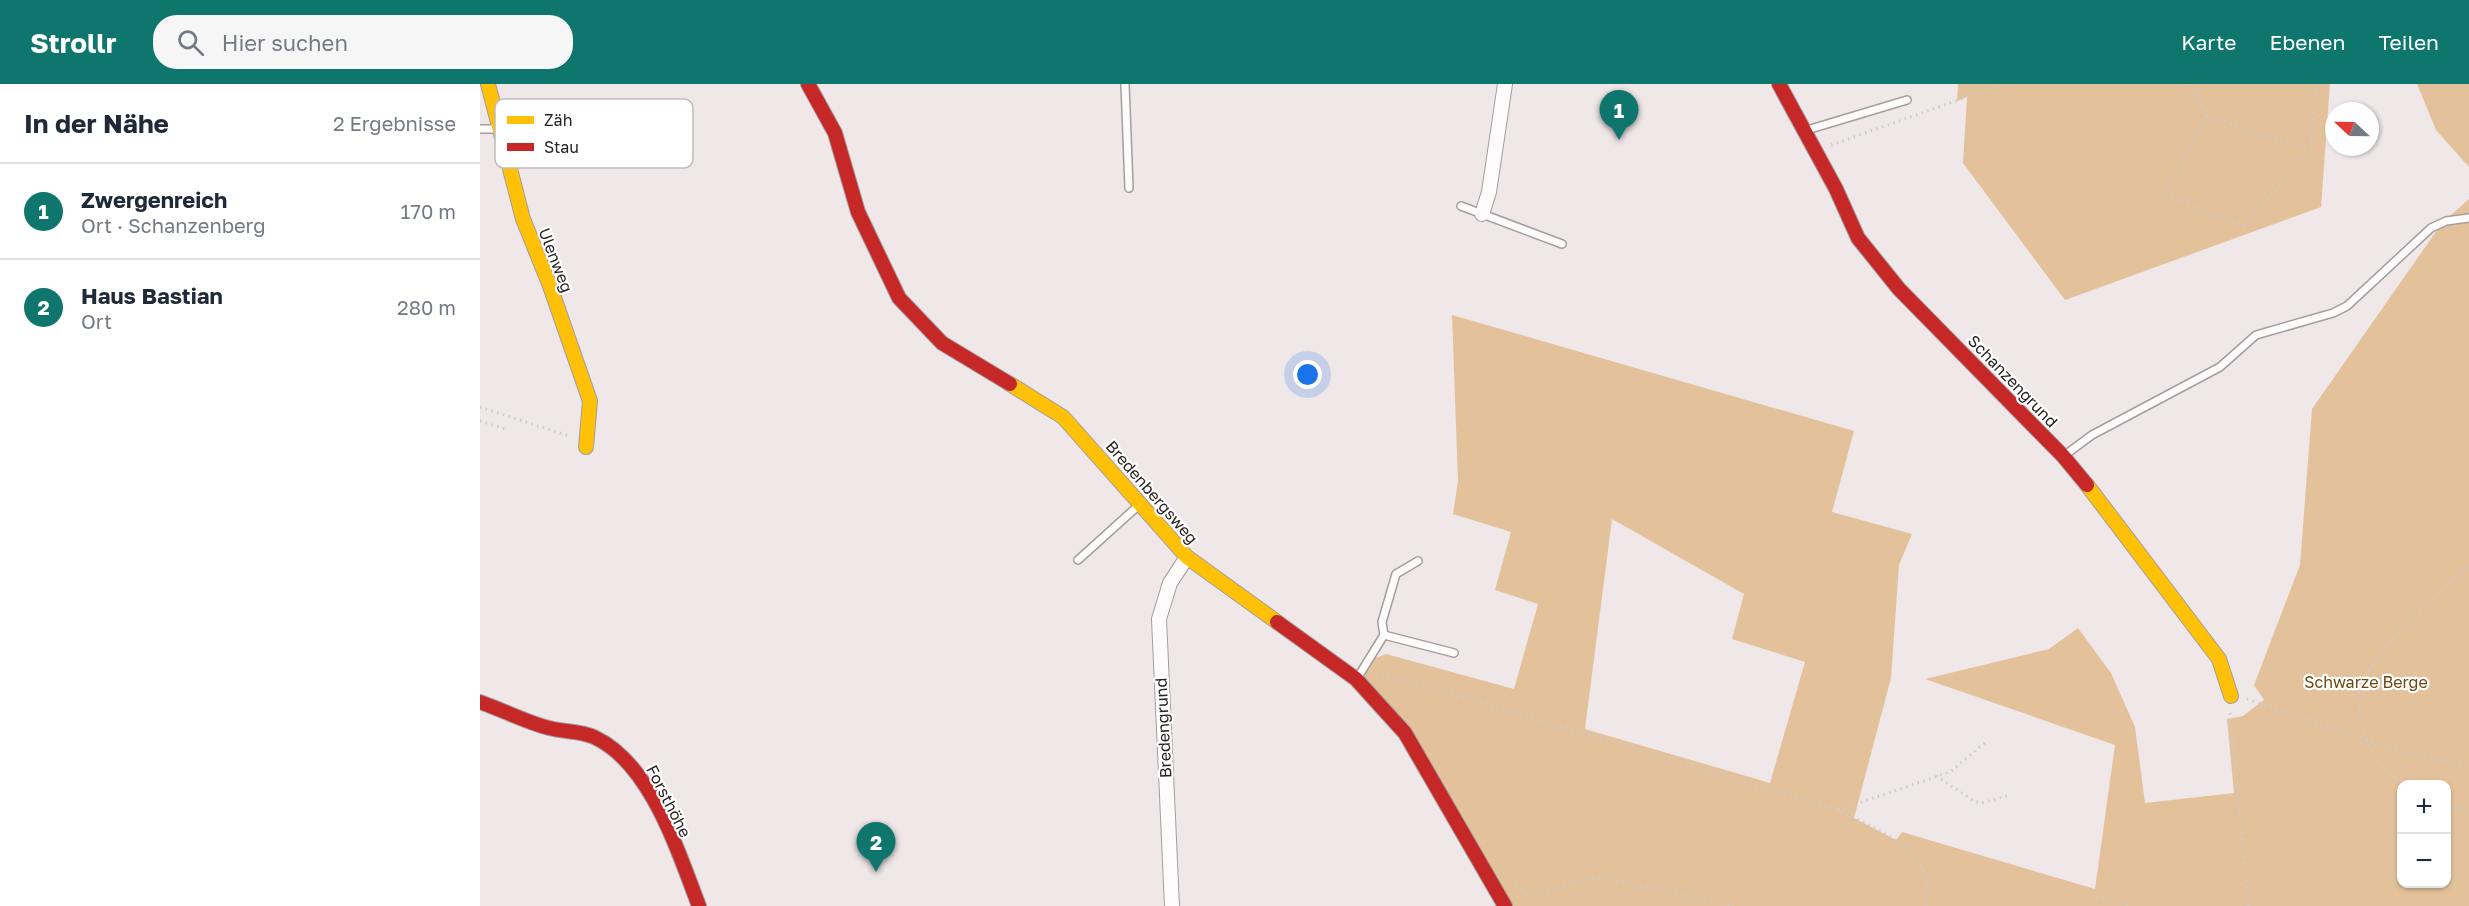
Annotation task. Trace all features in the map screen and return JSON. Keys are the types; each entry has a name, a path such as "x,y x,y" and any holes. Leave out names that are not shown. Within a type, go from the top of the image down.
{"street":[{"name":"Ulenweg","path":"488,84 495,110"},
{"name":"Bredenbergsweg","path":"808,84 835,133 858,212 899,298 910,313 942,343 1063,417 1139,506 1187,557 1356,679 1405,733 1467,837 1504,906"},
{"path":"1482,214 1489,192 1505,84"},
{"name":"Schanzengrund","path":"1779,84 1858,238 1918,308 2063,456 2097,497 2117,527 2219,659 2230,696"},
{"name":"Ulenweg","path":"510,168 523,219 550,286 590,401 586,447"},
{"name":"Bredengrund","path":"1172,906 1159,619 1170,584 1187,557"},
{"name":"Forsthöhe","path":"480,702 548,728 594,737 617,750 632,766 651,795 699,906"}],"lane":[{"path":"1125,84 1129,188"},
{"path":"1805,131 1907,99"},
{"path":"1461,206 1562,244"},
{"path":"2063,456 2092,435 2220,368 2256,335 2333,314 2347,306 2431,228 2446,221 2469,218"},
{"path":"1078,560 1139,506"},
{"path":"1356,679 1384,635 1382,622 1396,574 1418,561"},
{"path":"1384,635 1455,653"}],"path":[{"path":"1816,153 1834,144 2004,84"},
{"path":"2190,84 2207,116 2311,150"},
{"path":"2207,116 2164,194 2243,226 2311,150 2316,84"},
{"path":"480,406 564,433"},
{"path":"480,421 505,429"},
{"path":"2399,780 2386,772 2367,741 2361,714 2361,686 2373,664 2432,600 2469,568"},
{"path":"1356,679 1386,674 1838,810 1904,844 1921,866 1926,879 1929,893 1926,906"},
{"path":"2249,906 2229,718 2230,696 2253,699 2400,752 2469,767"},
{"path":"1838,810 1950,772 1987,741"},
{"path":"1936,776 1974,801 1982,803 2010,795"},
{"path":"2451,805 2469,812"},
{"path":"1513,884 1521,891 1539,897 1576,881 1603,878 1734,906"},
{"path":"2097,897 2129,906"}],"green space":[{"path":"1958,84 2330,84 2329,102 2325,102 2325,152 2321,207 2065,300 1963,163 1967,97 1957,101"},
{"path":"2417,84 2469,84 2469,167 2436,130"},
{"name":"Schwarze Berge","path":"2469,199 2469,906 1498,906 1405,733 1356,679 1368,661 1386,654 1514,689 1538,604 1495,590 1511,532 1453,514 1458,481 1452,315 1854,431 1832,512 1912,534 1899,565 1891,678 1854,818 1896,840 1902,832 2095,889 2115,745 1925,679 2049,649 2078,628 2111,673 2135,727 2145,803 2234,793 2227,719 2243,716 2264,700 2254,685 2300,565 2312,409 2442,223","holes":["1612,519 1744,594 1732,639 1805,662 1770,783 1585,729"]}],"traffic: slow":[{"path":"488,84 495,111"},
{"path":"510,168 523,219 550,286 590,401 586,447"},
{"path":"1010,384 1063,417 1187,557 1277,622"},
{"path":"2087,485 2219,659 2231,696"}],"traffic: jam":[{"path":"808,84 835,133 858,212 899,298 942,343 1010,384"},
{"path":"1779,84 1836,189 1858,238 1899,289 2063,456 2087,485"},
{"path":"1277,622 1356,679 1405,733 1505,906"},
{"path":"480,702 540,725 589,735 614,750 632,767 660,811 699,906"}],"place":[{"name":"Zwergenreich","path":"1619,140"},
{"name":"Haus Bastian","path":"876,872"}]}
